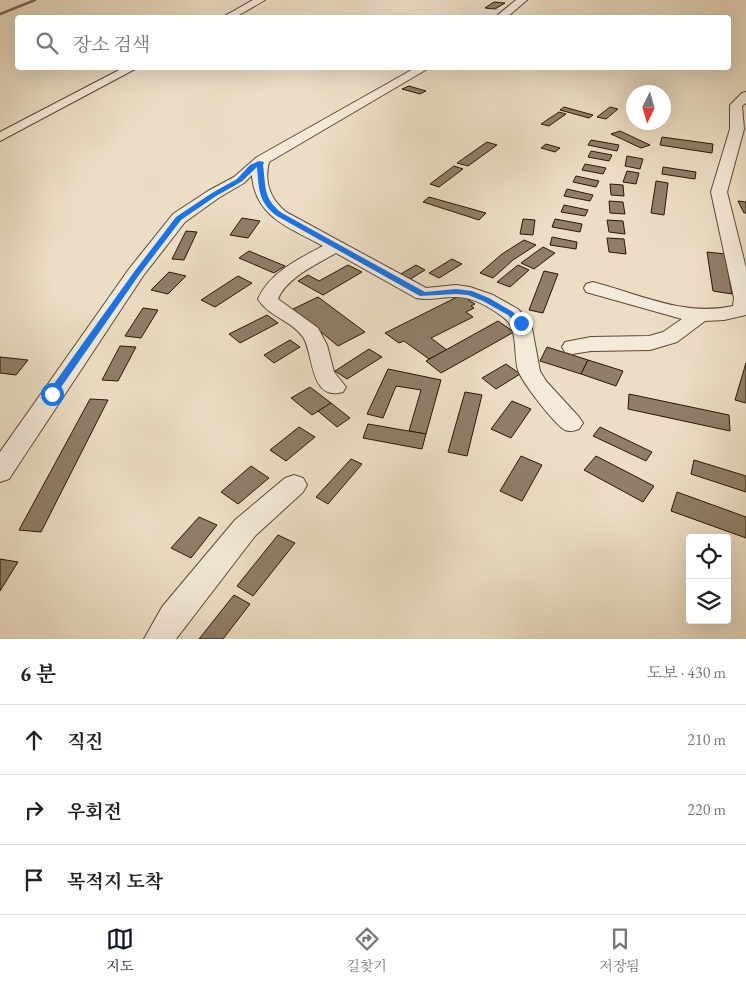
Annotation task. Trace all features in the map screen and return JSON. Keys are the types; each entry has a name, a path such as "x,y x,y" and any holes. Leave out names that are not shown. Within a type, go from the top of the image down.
{"street":[{"path":"232,15 260,0"},
{"path":"503,15 522,0"},
{"path":"0,137 127,70"},
{"path":"0,472 136,273 179,218 214,194 239,180 252,167 272,153 419,70"},
{"path":"593,288 666,310 701,315 731,314 742,310 744,298 719,192 732,153 737,129 736,104 746,96"},
{"path":"261,162 263,194 268,206 335,247 423,294 456,291 470,293 486,299 511,314 521,323 529,372 538,386 571,423"},
{"path":"335,247 281,281 271,289 268,299 271,304 310,332 315,340 324,377 335,387"},
{"path":"572,347 591,344 650,343 670,338 701,315"},
{"path":"159,639 174,617 245,528 294,485"}],"building":[{"path":"494,2 505,3 495,9 485,8"},
{"path":"409,86 426,91 420,94 402,89"},
{"path":"564,107 593,115 589,118 560,110"},
{"path":"610,107 618,109 606,119 597,117"},
{"path":"559,112 566,114 549,126 541,124"},
{"path":"620,131 650,145 641,148 611,134"},
{"path":"662,137 713,144 712,153 660,145"},
{"path":"591,140 619,145 617,151 588,145"},
{"path":"487,142 497,145 468,166 457,163"},
{"path":"546,144 560,148 555,152 541,148"},
{"path":"591,151 612,155 609,161 588,157"},
{"path":"627,156 643,159 640,169 625,166"},
{"path":"585,164 606,168 603,174 582,170"},
{"path":"454,166 463,169 439,187 430,184"},
{"path":"663,167 696,172 695,179 662,174"},
{"path":"627,171 639,173 636,184 623,182"},
{"path":"576,176 599,181 596,187 573,182"},
{"path":"656,181 668,183 664,215 651,213"},
{"path":"610,184 623,185 624,196 611,195"},
{"path":"567,189 593,195 590,201 564,196"},
{"path":"429,197 486,213 479,220 423,202"},
{"path":"609,201 623,202 625,214 610,213"},
{"path":"738,201 746,202 746,213 744,213"},
{"path":"564,205 588,210 585,216 561,212"},
{"path":"242,218 260,221 248,238 230,235"},
{"path":"523,219 535,220 533,235 520,234"},
{"path":"555,219 582,224 580,232 552,227"},
{"path":"607,220 623,221 625,234 609,232"},
{"path":"186,231 197,232 184,260 172,259"},
{"path":"552,237 577,242 576,249 550,245"},
{"path":"607,238 624,239 626,254 609,252"},
{"path":"524,240 536,245 513,260 493,278 480,273 502,254"},
{"path":"543,247 555,253 534,269 521,263"},
{"path":"249,251 285,266 274,273 239,258"},
{"path":"707,252 725,254 732,294 713,291"},
{"path":"452,259 462,264 439,278 429,273"},
{"path":"348,265 362,272 323,295 298,281 308,275 319,281"},
{"path":"416,265 425,270 409,280 399,275"},
{"path":"518,265 529,270 510,287 497,282"},
{"path":"544,271 558,274 543,313 529,310"},
{"path":"169,272 186,276 168,294 151,290"},
{"path":"238,276 252,283 215,307 201,300"},
{"path":"461,295 475,304 471,306 474,308 466,312 473,317 431,338 447,350 429,359 404,341 399,343 385,333"},
{"path":"318,297 365,332 338,346 293,309"},
{"path":"143,308 158,310 141,338 125,336"},
{"path":"267,315 278,323 240,343 229,334"},
{"path":"498,321 514,332 441,373 426,361"},
{"path":"290,340 300,347 274,363 264,355"},
{"path":"120,346 136,347 118,381 102,380"},
{"path":"547,347 588,360 581,374 540,361"},
{"path":"369,349 382,357 347,379 335,371"},
{"path":"0,357 28,360 16,375 0,373"},
{"path":"588,360 623,371 616,386 581,374"},
{"path":"746,363 746,403 735,400"},
{"path":"506,364 520,374 496,389 482,378"},
{"path":"388,369 441,380 426,434 409,431 421,390 396,386 383,418 367,414"},
{"path":"310,387 331,403 312,415 291,398"},
{"path":"465,392 482,395 467,456 448,452"},
{"path":"629,394 729,415 730,431 628,409"},
{"path":"90,399 108,400 41,532 19,530"},
{"path":"512,401 531,409 511,438 491,429"},
{"path":"331,403 350,418 337,427 318,411"},
{"path":"368,424 426,434 422,449 363,438"},
{"path":"299,427 315,437 286,461 270,450"},
{"path":"600,427 652,452 646,461 593,436"},
{"path":"521,456 542,465 522,501 500,491"},
{"path":"596,456 654,486 643,502 584,470"},
{"path":"351,459 362,464 328,504 316,497"},
{"path":"694,460 746,476 746,492 691,474"},
{"path":"251,466 269,478 238,504 221,492"},
{"path":"677,492 746,517 746,538 671,511"},
{"path":"199,517 217,525 191,558 171,548"},
{"path":"278,535 295,543 253,596 237,586"},
{"path":"0,559 18,562 0,591"},
{"path":"234,595 250,604 223,639 199,639"}],"waterway":[{"path":"0,14 35,0"}],"route":[{"path":"52,394 136,273 179,218 214,194 239,180 252,167 261,162 263,194 268,206 280,214 335,247 423,294 456,291 470,293 486,299 511,314 521,323"}]}
